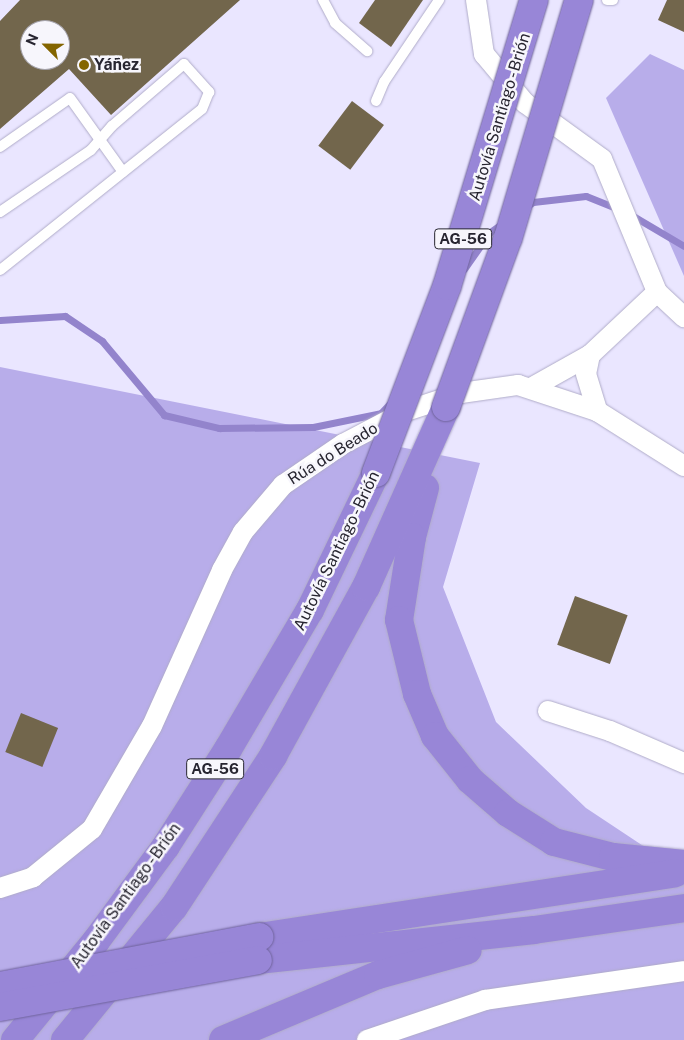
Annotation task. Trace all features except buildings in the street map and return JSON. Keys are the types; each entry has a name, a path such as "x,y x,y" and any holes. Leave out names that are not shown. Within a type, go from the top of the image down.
{"highway":[{"name":"Autovía Santiago - Brión","path":"16,1040 160,854 228,749 310,610 376,473 447,286 534,0"},
{"name":"AG-56","path":"65,1040 174,907 273,756 366,587 428,458 508,238 579,0"},
{"path":"428,458 412,537 399,620 416,694 435,736 477,786 508,814 554,842 613,856 684,864"},
{"path":"0,986 259,949 684,872"},
{"path":"0,1008 259,949 534,930 684,908"},
{"path":"223,1040 378,975 534,930"}],"street":[{"path":"476,0 484,54 525,103 602,160 656,292 684,318"},
{"path":"531,388 590,355 656,292"},
{"path":"590,355 586,374 597,411"},
{"name":"Rúa do Beado","path":"0,888 33,877 92,830 152,726 222,570 244,532 283,485 343,444 406,411 500,385 531,388 597,411 684,466"},
{"path":"548,711 610,731 684,763"},
{"path":"367,1040 485,1000 684,971"}],"lane":[{"path":"323,0 335,23 366,51"},
{"path":"376,102 384,82 439,0"},
{"path":"607,0 614,0"},
{"path":"0,212 91,150 184,64 209,92 202,109 0,270"},
{"path":"0,147 70,98 123,172"}],"shaded area":[{"path":"650,54 684,70 684,276 606,98"},
{"path":"0,367 480,463 443,587 496,722 586,808 684,873 684,1040 0,1040"}],"waterway":[{"path":"526,207 533,202 586,196 618,209"},
{"path":"628,213 684,246"},
{"path":"464,269 490,232 503,223"},
{"path":"0,320 65,316 102,341 164,415 219,428 313,427 381,413 392,401"}],"place":[{"name":"Yáñez","path":"84,65"}]}
